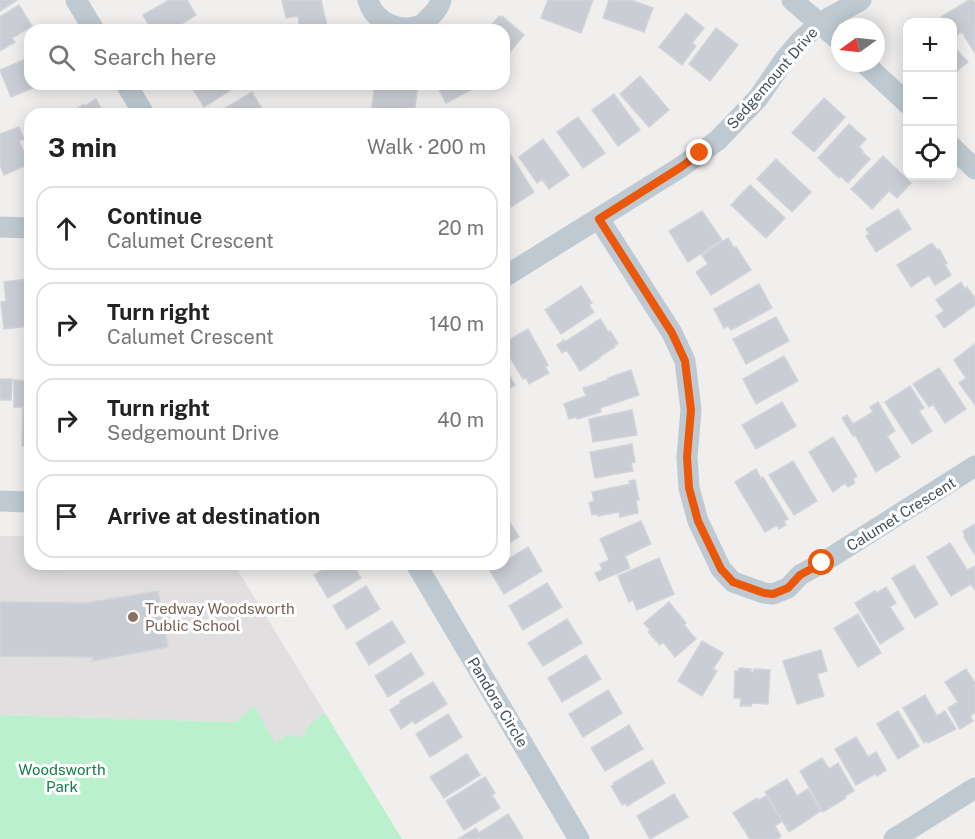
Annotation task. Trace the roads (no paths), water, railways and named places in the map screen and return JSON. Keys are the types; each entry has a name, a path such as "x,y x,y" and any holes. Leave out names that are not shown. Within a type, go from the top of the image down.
{"street":[{"path":"76,0 90,24"},
{"path":"368,0 370,9 387,24"},
{"path":"422,24 439,8 441,0"},
{"path":"792,0 831,33"},
{"name":"Sedgemount Drive","path":"510,274 681,167 718,140 758,98 801,40 820,24 861,0"},
{"path":"874,72 903,99"},
{"path":"130,90 140,108"},
{"path":"957,152 975,168"},
{"name":"Calumet Crescent","path":"599,219 672,333 685,361 691,410 687,457 689,488 698,521 721,569 733,582 773,594 788,588 800,575 975,466"},
{"path":"0,227 24,228"},
{"path":"0,501 24,502"},
{"name":"Pandora Circle","path":"420,570 579,839"},
{"path":"894,839 975,788"}],"place":[{"name":"Tredway Woodsworth Public School","path":"133,617"}],"park label":[{"name":"Woodsworth Park","path":"62,778"}]}
